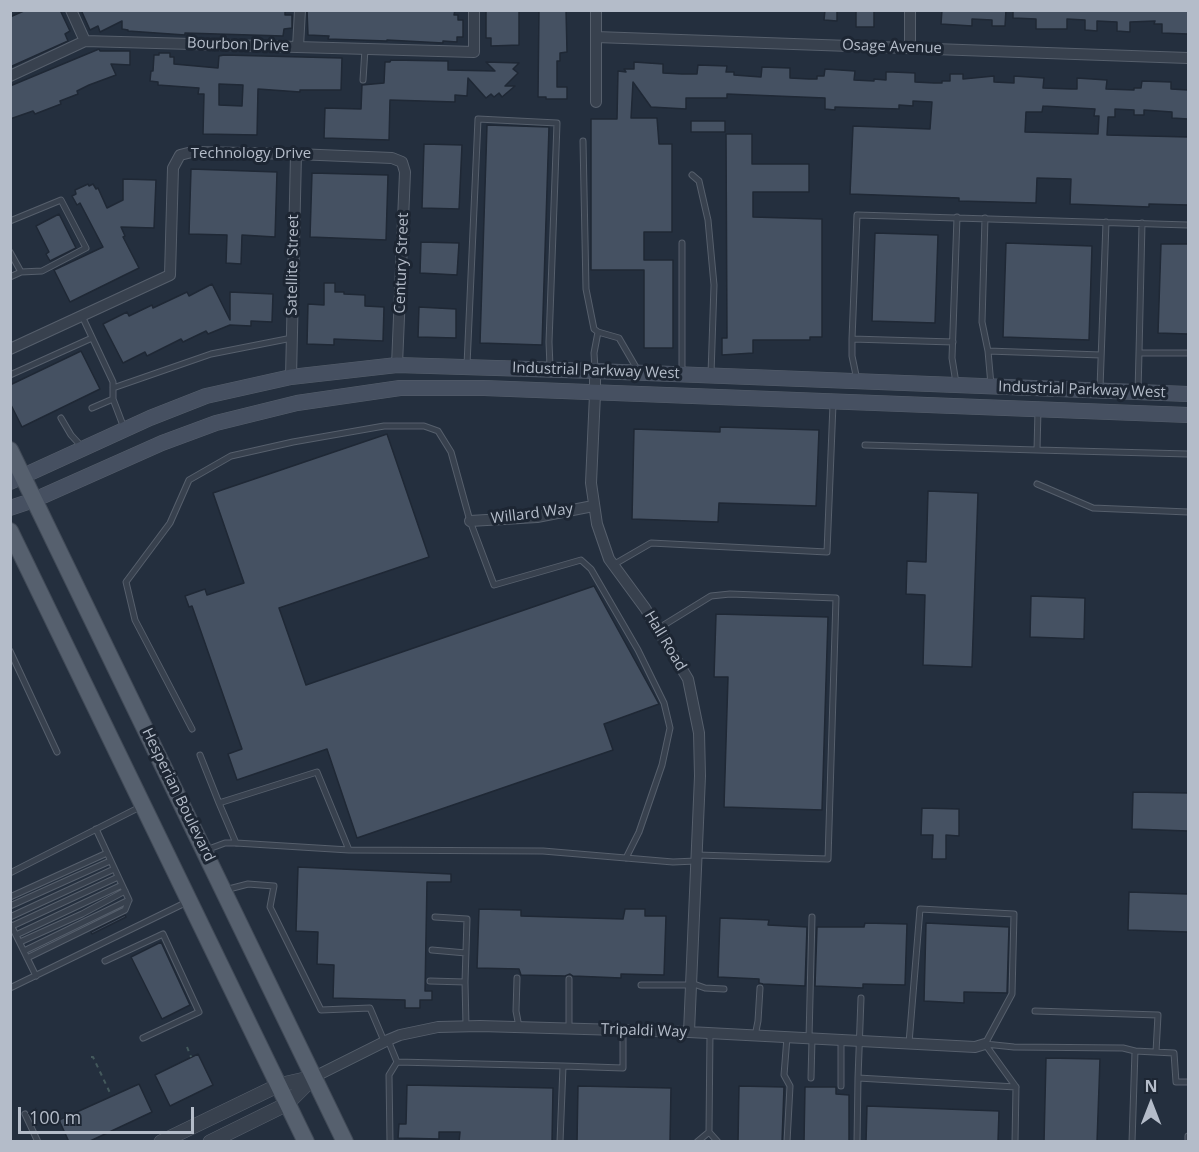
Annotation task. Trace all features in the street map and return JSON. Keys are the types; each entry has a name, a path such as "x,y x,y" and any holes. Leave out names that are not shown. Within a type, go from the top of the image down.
{"main road":[{"name":"Industrial Parkway West","path":"17,479 206,396 291,377 398,365 1188,394"},
{"name":"Industrial Parkway West","path":"10,508 34,500 162,443 216,423 297,403 400,388 484,388 1188,415"},
{"path":"1040,409 1042,389"},
{"name":"Hesperian Boulevard","path":"10,450 17,479 34,500 345,1142"},
{"path":"10,531 306,1142"},
{"path":"10,552 28,568"}],"street":[{"path":"70,10 85,41"},
{"path":"298,47 300,10"},
{"name":"Bourbon Drive","path":"10,76 85,41 474,52 474,10"},
{"path":"596,10 596,102"},
{"path":"910,10 910,48"},
{"name":"Osage Avenue","path":"596,37 1188,58"},
{"name":"Technology Drive","path":"10,349 170,275 173,168 180,155 192,152 296,154 392,158 402,162"},
{"name":"Satellite Street","path":"291,377 296,154"},
{"name":"Century Street","path":"398,365 405,172 402,162"},
{"name":"Hall Road","path":"595,371 591,483 593,506 609,559 659,628 688,679 699,733 700,776 688,1032"},
{"name":"Willard Way","path":"470,521 537,517 593,506"},
{"name":"Tripaldi Way","path":"314,1077 386,1040 438,1027 688,1032 975,1047 985,1044"},
{"path":"161,1142 279,1085 314,1077"},
{"path":"210,1142 288,1104 314,1077"}],"lane":[{"path":"363,80 364,49"},
{"path":"467,366 478,119 557,123 550,369"},
{"path":"583,141 586,289 594,329 618,338 639,373"},
{"path":"692,175 699,182 708,220 714,285 711,376"},
{"path":"10,221 62,200 86,248 42,270 21,272 10,277"},
{"path":"857,381 852,356 857,215 1188,225"},
{"path":"956,385 952,358 957,217"},
{"path":"985,218 982,322 992,387"},
{"path":"1100,390 1106,222"},
{"path":"1138,392 1142,224"},
{"path":"682,243 682,375"},
{"path":"10,252 21,272"},
{"path":"81,316 113,382 112,399 125,430"},
{"path":"595,371 594,353 598,332"},
{"path":"10,375 92,338"},
{"path":"113,388 211,354 291,338"},
{"path":"852,339 953,342"},
{"path":"988,351 1101,355"},
{"path":"1139,353 1188,353"},
{"path":"92,408 112,399"},
{"path":"613,565 651,543 827,552 833,401"},
{"path":"1037,450 1040,409"},
{"path":"61,418 83,449"},
{"path":"192,729 135,620 126,582 170,523 189,480 231,456 293,442 384,426 424,426 438,431 451,452 470,521 494,585 581,560 591,569 638,650 664,703 670,728 662,765 639,832 626,858"},
{"path":"865,445 1188,454"},
{"path":"1036,484 1093,508 1188,512"},
{"path":"205,851 225,843 236,843 349,850 543,851 673,862 696,858 828,860 836,598 730,594 711,596 659,628"},
{"path":"10,651 57,752"},
{"path":"200,755 236,843"},
{"path":"219,803 316,772 349,850"},
{"path":"10,873 144,805"},
{"path":"27,958 125,910 129,900 96,829"},
{"path":"10,897 107,853"},
{"path":"10,906 110,861"},
{"path":"10,917 114,869"},
{"path":"36,976 11,925 118,877"},
{"path":"224,890 248,884 274,886 270,907 321,1010 370,1008 397,1062"},
{"path":"16,935 123,888"},
{"path":"20,942 82,914 123,888"},
{"path":"24,951 129,900"},
{"path":"10,988 190,900"},
{"path":"909,1043 920,909 1014,914 1012,994 985,1044"},
{"path":"435,917 467,919 466,1026"},
{"path":"811,1078 812,918"},
{"path":"105,961 163,934 199,1012 143,1038"},
{"path":"432,950 466,953"},
{"path":"517,978 516,1011 519,1027"},
{"path":"569,979 569,1029"},
{"path":"430,981 465,982"},
{"path":"641,985 691,984 705,988 724,989"},
{"path":"755,1036 760,988"},
{"path":"857,1142 861,998"},
{"path":"1035,1011 1158,1015 1156,1052"},
{"path":"397,1062 623,1068 624,1030"},
{"path":"710,1033 709,1132 718,1142"},
{"path":"787,1037 784,1075 790,1086 788,1142"},
{"path":"841,1040 841,1086"},
{"path":"985,1044 1014,1047 1123,1048 1135,1052 1174,1053 1176,1082 1188,1082"},
{"path":"985,1044 1016,1087 1015,1142"},
{"path":"1132,1142 1135,1052"},
{"path":"390,1142 389,1075 397,1062"},
{"path":"560,1142 563,1066"},
{"path":"858,1078 1016,1087"},
{"path":"25,1114 38,1142"},
{"path":"697,1142 709,1132"},
{"path":"1188,1136 1188,1142"}],"path":[{"path":"187,1047 192,1056"},
{"path":"90,1058 93,1057 111,1095"}],"building":[{"path":"26,10 60,10 70,31 65,34 68,41 10,67 10,17"},
{"path":"81,10 285,10 285,15 292,15 292,28 284,29 283,36 185,33 185,35 128,31 122,29 122,21 100,32 98,26 90,30"},
{"path":"307,10 455,10 454,15 458,15 458,20 463,20 463,37 457,37 457,42 443,41 443,43 328,39 329,36 308,35"},
{"path":"486,10 519,10 519,45 491,46 491,38 486,38"},
{"path":"539,10 566,10 567,52 560,53 560,61 557,61 557,87 567,87 567,99 538,97"},
{"path":"825,10 837,10 837,21 824,20"},
{"path":"856,10 874,10 874,27 856,27"},
{"path":"942,10 1006,10 1005,26 992,26 992,20 972,19 972,26 941,24"},
{"path":"1013,10 1188,10 1188,34 1162,33 1162,24 1154,24 1155,21 1130,22 1130,32 1117,31 1117,22 1097,21 1097,31 1085,30 1085,20 1067,19 1067,29 1036,29 1036,19 1013,18"},
{"path":"99,49 100,51 130,51 130,65 111,64 116,75 77,91 78,94 60,101 61,104 35,114 33,111 10,119 10,86"},
{"path":"159,53 170,53 170,57 174,57 174,64 218,68 219,56 224,55 342,58 341,90 300,90 300,92 258,89 257,135 203,134 204,94 198,94 199,88 158,85 158,82 150,81 154,55 159,55","holes":["219,84 243,85 242,106 219,105"]},
{"path":"391,60 448,61 448,70 495,71 486,62 519,63 513,69 518,73 505,86 515,86 502,97 499,93 494,97 491,94 486,98 468,78 467,96 455,95 455,102 390,100 389,140 324,138 325,108 361,109 362,85 384,83 385,62"},
{"path":"634,62 663,64 663,73 697,74 698,65 727,66 726,72 734,72 734,75 761,77 762,67 790,68 790,78 817,79 817,76 824,76 825,69 855,71 854,80 874,81 874,79 886,80 886,72 915,73 915,82 934,83 950,81 950,74 963,74 963,79 994,76 994,82 1014,83 1014,76 1044,78 1043,88 1071,89 1077,89 1077,78 1107,80 1106,89 1134,90 1134,88 1141,88 1142,81 1171,82 1171,89 1188,90 1188,119 1172,118 1172,112 1144,110 1144,115 1134,115 1134,110 1115,109 1115,117 1108,117 1107,135 1188,137 1188,205 1149,204 1149,207 1070,204 1071,179 1037,178 1036,203 850,194 853,126 930,129 932,102 913,101 913,106 899,105 899,109 835,107 835,110 825,109 825,98 727,94 727,98 686,98 686,109 651,107 633,82 631,118 657,118 659,144 672,144 672,232 644,232 644,260 673,260 673,348 644,348 644,270 591,270 591,119 617,119 618,71 626,72 624,69 634,69","holes":["1043,106 1095,109 1094,116 1099,116 1098,134 1025,132 1026,112 1042,112"]},
{"path":"691,121 725,121 725,132 691,132"},
{"path":"487,125 549,127 542,345 480,343"},
{"path":"726,134 752,134 752,164 809,164 809,192 753,192 753,217 822,219 822,337 810,337 810,340 753,340 753,353 722,355 722,338 727,338"},
{"path":"424,144 462,145 459,209 422,208"},
{"path":"191,169 277,172 275,237 242,235 241,264 226,263 227,235 189,234"},
{"path":"312,173 388,175 386,240 310,237"},
{"path":"123,179 156,180 154,228 121,227 125,236 123,237 139,268 70,302 54,270 103,247 80,203 77,205 72,196 76,194 75,190 93,184 96,189 98,188 107,208 123,200"},
{"path":"59,214 76,248 50,261 46,254 49,252 36,226"},
{"path":"875,233 938,235 935,323 872,321"},
{"path":"421,242 459,243 457,275 420,273"},
{"path":"1006,243 1092,246 1089,340 1003,337"},
{"path":"1161,244 1188,244 1188,334 1158,333"},
{"path":"324,283 335,283 335,292 365,295 365,306 384,307 383,341 334,339 334,345 307,344 308,304 324,305"},
{"path":"212,284 230,320 230,292 273,294 272,322 251,321 251,326 230,325 208,334 206,331 183,342 181,339 147,356 145,352 123,363 103,324 127,312 129,316 152,305 153,308 187,292 189,296"},
{"path":"419,307 456,309 456,338 418,337"},
{"path":"81,351 100,389 22,427 10,403 10,385"},
{"path":"720,427 819,430 816,506 719,503 718,522 632,519 634,429 720,432"},
{"path":"387,434 429,557 279,608 306,685 594,586 659,704 604,724 613,750 357,838 327,749 237,780 228,754 242,749 192,606 189,607 185,596 205,589 207,595 244,583 213,493"},
{"path":"928,491 978,493 972,667 923,665 925,595 906,594 907,561 926,562"},
{"path":"1031,596 1085,598 1084,639 1030,637"},
{"path":"716,614 828,617 822,810 724,807 728,677 714,677"},
{"path":"1133,792 1188,793 1188,831 1132,829"},
{"path":"922,808 959,809 959,836 946,835 946,859 932,859 933,835 921,835"},
{"path":"298,867 451,874 451,882 427,882 425,991 432,991 432,1000 420,1000 420,1008 405,1008 405,1000 333,998 334,965 317,964 318,932 296,931"},
{"path":"1129,892 1188,894 1188,932 1128,930"},
{"path":"479,909 521,910 521,916 623,919 625,909 645,909 645,916 666,916 664,975 621,974 621,978 570,974 565,976 521,975 519,969 477,968"},
{"path":"125,915 126,917 92,934 91,932"},
{"path":"720,918 769,920 768,925 807,927 805,986 763,984 759,983 759,979 718,977"},
{"path":"865,923 907,924 905,985 863,984 863,988 815,986 817,927 864,927"},
{"path":"926,923 1009,927 1007,993 964,992 964,1003 924,1001"},
{"path":"161,942 190,1005 162,1019 131,957"},
{"path":"198,1054 213,1085 170,1106 155,1075"},
{"path":"1046,1058 1100,1059 1097,1142 1044,1142"},
{"path":"139,1084 152,1112 88,1142 69,1142 59,1120"},
{"path":"407,1085 553,1088 552,1142 459,1142 460,1132 439,1132 439,1139 398,1138 399,1124 406,1124"},
{"path":"578,1086 671,1088 670,1142 577,1142"},
{"path":"739,1086 784,1087 782,1142 738,1142"},
{"path":"805,1087 836,1087 836,1094 849,1095 849,1142 804,1142"},
{"path":"867,1106 999,1111 998,1142 866,1142"}]}
